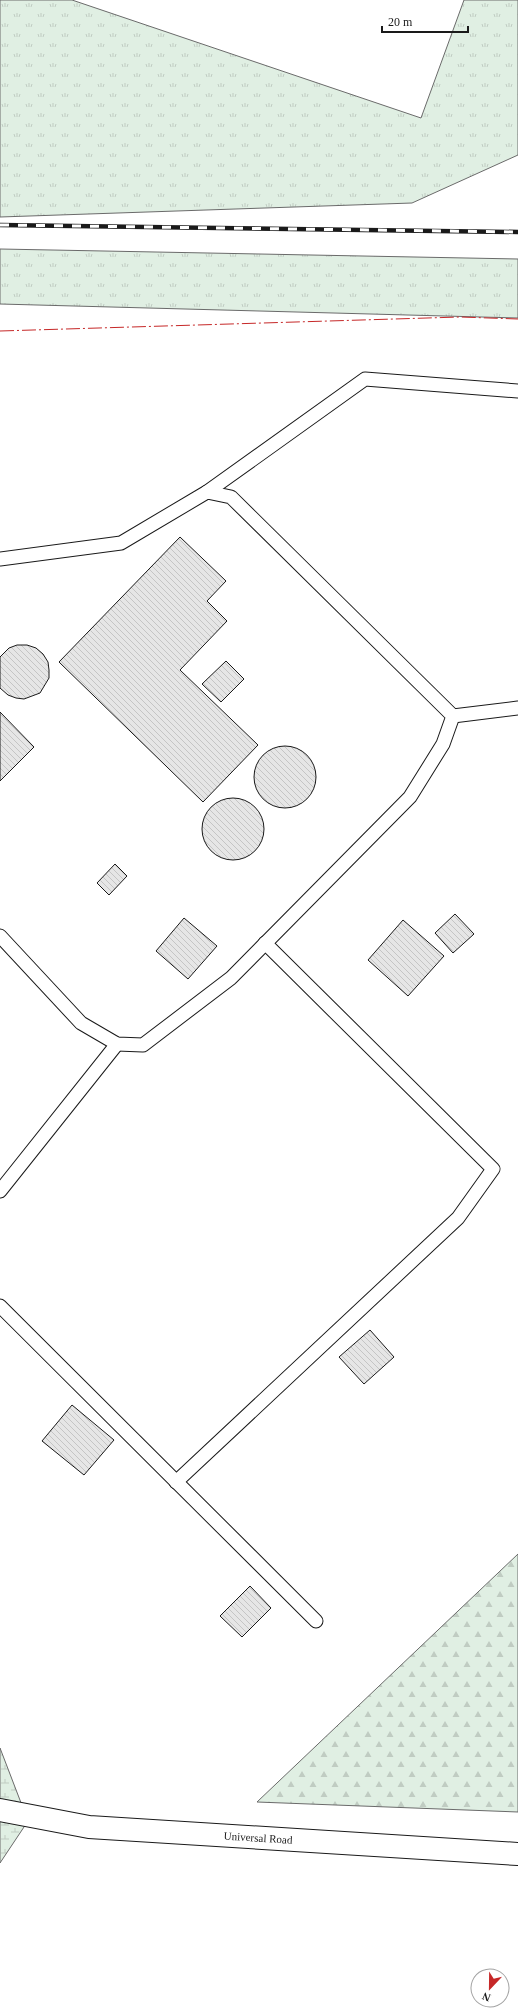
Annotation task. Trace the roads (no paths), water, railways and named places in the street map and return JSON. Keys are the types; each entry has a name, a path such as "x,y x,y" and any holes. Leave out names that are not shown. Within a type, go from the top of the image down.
{"street":[{"name":"Universal Road","path":"0,1810 89,1826 518,1854"}],"lane":[{"path":"0,559 122,543 207,492 365,379 518,391"},
{"path":"207,492 231,497 453,716"},
{"path":"453,716 518,708"},
{"path":"0,936 81,1023 116,1044 143,1045 231,978 410,797 443,744 453,716"},
{"path":"176,1482 458,1218 493,1169 265,943"},
{"path":"0,1191 116,1044"},
{"path":"0,1306 316,1621"}],"railway":[{"path":"0,225 518,232"}]}
